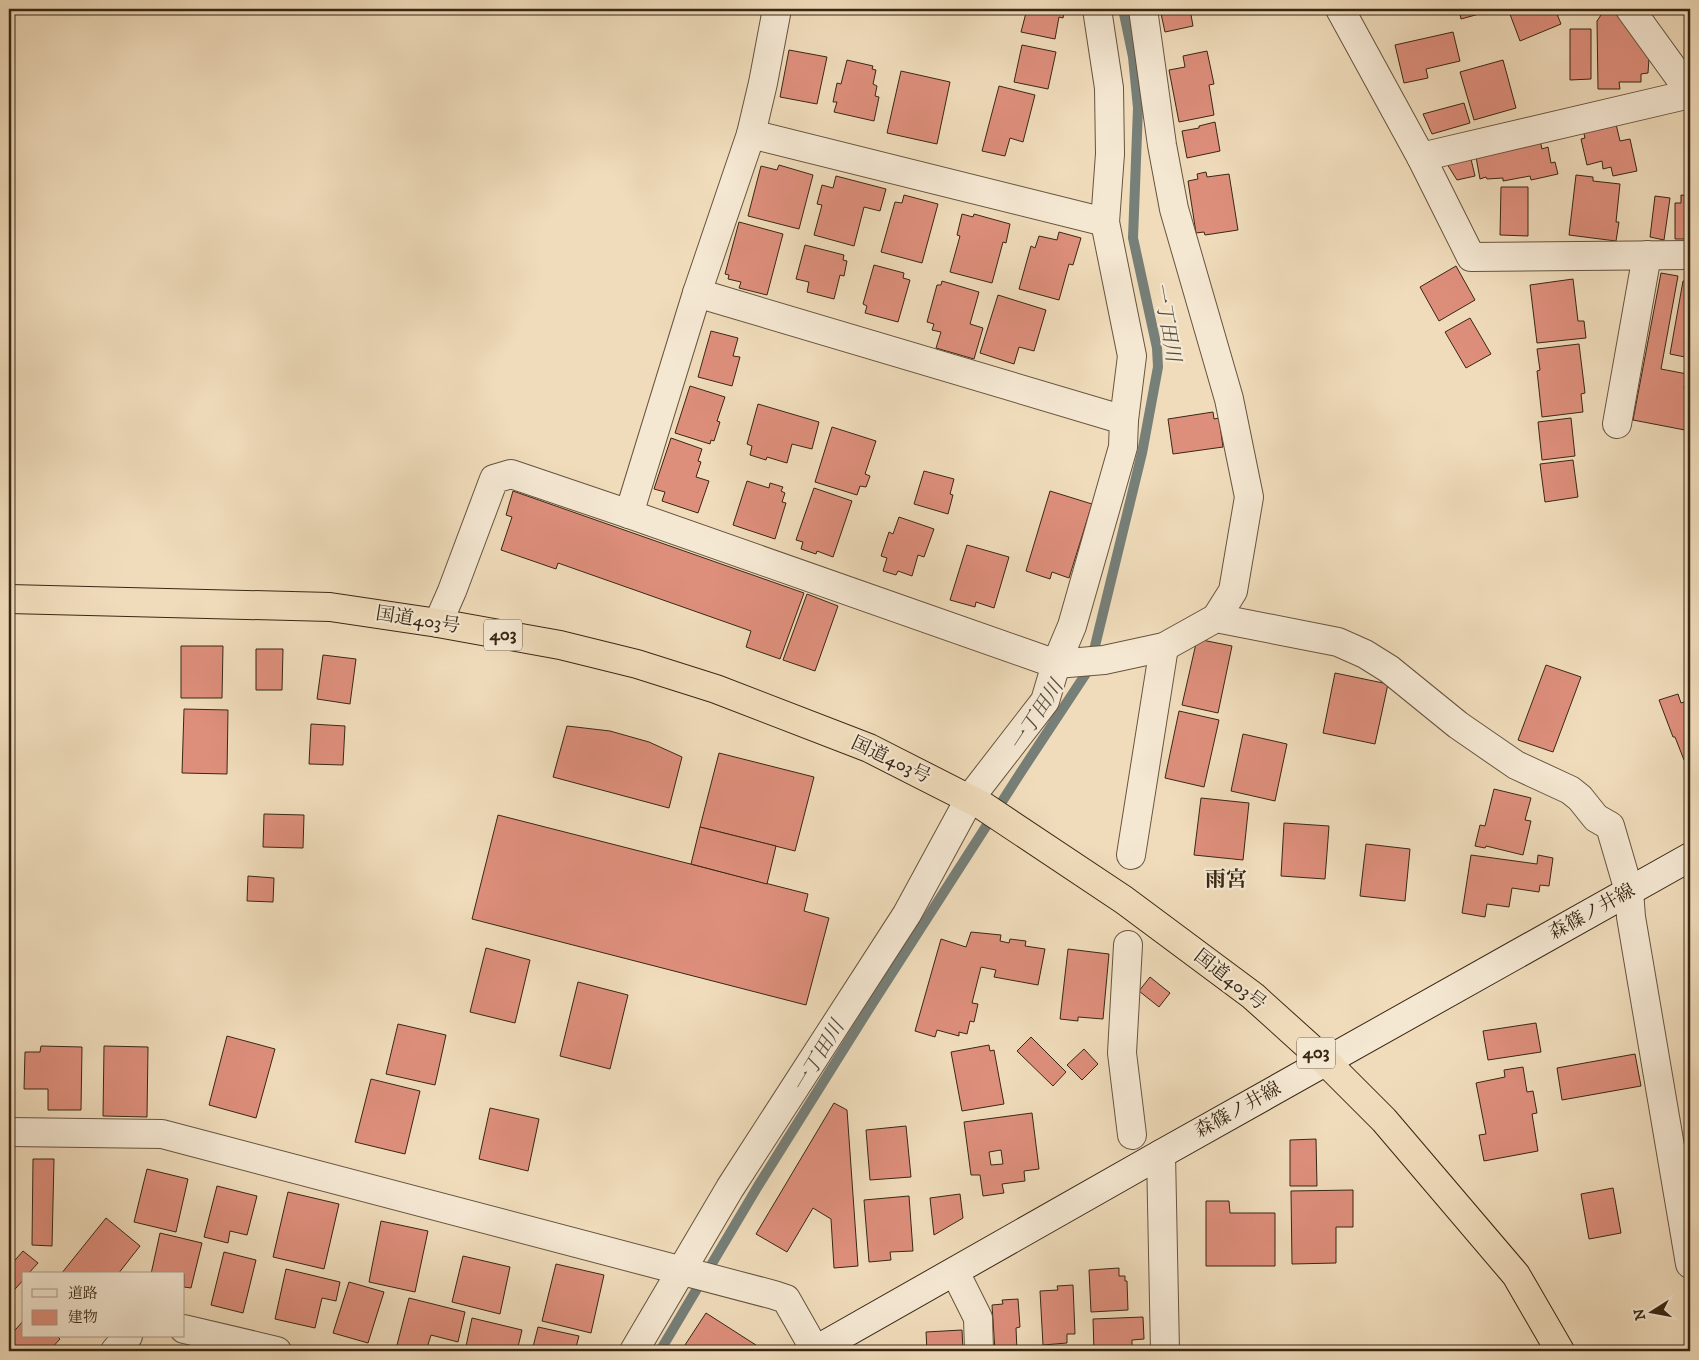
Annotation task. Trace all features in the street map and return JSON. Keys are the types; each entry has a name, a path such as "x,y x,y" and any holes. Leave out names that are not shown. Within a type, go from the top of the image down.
{"highway":[{"name":"国道403号","path":"9,599 330,607 438,623 560,645 637,664 716,689 869,748 976,802 1006,821 1124,900 1253,996 1325,1061 1384,1120 1516,1275 1560,1351"}],"street":[{"path":"629,514 697,293 751,134 777,9"},
{"path":"1080,662 1072,626 1123,447 1124,420 1132,356 1105,222 1110,154 1109,88 1097,9"},
{"path":"438,623 452,592 494,479 511,474 1080,662 1164,647 1216,618 1233,591 1249,497 1229,399 1174,209 1162,144 1143,9"},
{"path":"1340,9 1421,157 1471,257 1690,255"},
{"path":"1421,157 1690,93 1630,9"},
{"path":"751,134 1105,222"},
{"path":"1616,424 1647,255"},
{"path":"697,293 1124,420"},
{"path":"1216,618 1338,642 1366,654 1389,669 1458,725 1516,765 1570,790 1580,798 1596,818 1610,826 1629,891 1631,917 1690,1264"},
{"path":"1131,854 1164,647"},
{"path":"634,1351 686,1272 730,1188 907,914 976,802 1044,701 1080,662"},
{"name":"森篠ノ井線","path":"815,1351 1160,1154 1690,856"},
{"path":"1128,945 1122,1053 1132,1135"},
{"path":"9,1132 162,1134 719,1280 786,1299 815,1351"},
{"path":"1160,1154 1165,1351"},
{"path":"955,1272 978,1318 979,1351"},
{"path":"115,1351 126,1338"},
{"path":"196,1338 277,1351"}],"building":[{"path":"1027,9 1065,9 1063,18 1059,17 1055,39 1021,32"},
{"path":"1160,9 1190,9 1193,26 1165,32"},
{"path":"1459,9 1497,9 1461,19"},
{"path":"1508,9 1555,9 1561,24 1520,41"},
{"path":"1615,11 1649,58 1648,73 1641,74 1641,82 1619,82 1620,89 1598,89 1597,21 1603,12"},
{"path":"1570,29 1591,29 1591,79 1570,80"},
{"path":"1453,32 1460,61 1426,69 1428,78 1404,83 1395,45"},
{"path":"1022,45 1056,52 1048,89 1014,82"},
{"path":"789,50 827,57 817,104 780,97"},
{"path":"1207,51 1214,84 1209,85 1214,115 1179,122 1169,70 1185,67 1183,56"},
{"path":"847,60 873,66 872,69 876,70 873,84 877,86 875,96 879,97 874,121 834,112 837,102 833,102 837,83 841,84"},
{"path":"1503,60 1516,108 1474,120 1460,72"},
{"path":"901,71 950,82 937,144 887,133"},
{"path":"999,86 1035,95 1023,142 1010,138 1005,156 982,151"},
{"path":"1464,103 1470,123 1432,134 1423,114"},
{"path":"1215,122 1220,151 1187,158 1182,131 1199,128 1199,126"},
{"path":"1616,124 1620,141 1630,139 1637,171 1613,176 1611,167 1603,169 1602,161 1587,165 1581,139 1585,138 1583,130"},
{"path":"1540,140 1542,149 1548,147 1551,163 1555,162 1558,174 1531,180 1530,176 1503,181 1503,178 1487,179 1486,177 1480,179 1476,157"},
{"path":"1471,159 1475,176 1457,180 1447,164"},
{"path":"779,165 813,175 799,229 748,216 761,166 777,170"},
{"path":"1206,172 1207,177 1229,174 1238,230 1205,235 1204,232 1196,233 1188,181 1198,179 1197,174"},
{"path":"1576,175 1593,177 1593,181 1620,184 1616,222 1619,222 1616,241 1569,235"},
{"path":"836,176 886,189 880,211 864,207 854,246 814,235 822,205 817,204 822,185 833,188"},
{"path":"1501,187 1528,187 1528,236 1500,235"},
{"path":"904,195 938,204 922,263 881,252 895,202 902,203"},
{"path":"1681,195 1690,196 1690,239 1675,239 1675,203 1681,203"},
{"path":"1655,196 1670,198 1664,240 1650,237"},
{"path":"962,214 973,217 974,214 1010,224 1006,243 1003,242 992,283 950,272 960,236 957,235"},
{"path":"739,222 783,234 767,295 739,288 741,282 728,279 729,275 725,274"},
{"path":"1059,232 1081,238 1073,265 1069,264 1059,300 1019,289 1031,246 1035,248 1039,236 1057,240"},
{"path":"805,245 844,255 843,260 847,261 844,276 840,275 834,299 807,292 809,282 796,279"},
{"path":"874,265 904,273 903,278 910,280 898,322 865,313 867,306 863,304"},
{"path":"1456,266 1475,300 1439,321 1420,287"},
{"path":"1661,273 1678,276 1661,369 1687,374 1684,388 1690,390 1690,431 1633,420"},
{"path":"1573,279 1578,321 1584,321 1586,338 1537,343 1530,285"},
{"path":"942,281 979,292 970,324 983,328 974,359 936,348 941,332 932,330 934,324 927,322 937,285 941,285"},
{"path":"1683,281 1690,282 1690,358 1670,354"},
{"path":"998,295 1046,310 1034,351 1019,347 1014,364 980,353"},
{"path":"1470,318 1491,354 1466,368 1445,332"},
{"path":"711,331 738,338 733,356 740,357 732,386 698,377"},
{"path":"1579,344 1585,393 1581,394 1583,412 1542,417 1537,371 1540,370 1537,349"},
{"path":"690,386 725,397 717,421 720,422 714,441 711,440 710,444 675,433"},
{"path":"758,404 819,422 812,449 792,444 787,463 767,457 766,460 750,455 752,446 747,444"},
{"path":"1213,412 1214,419 1219,418 1223,447 1173,454 1168,419"},
{"path":"1571,418 1575,456 1542,460 1538,422"},
{"path":"832,427 876,441 865,474 870,476 866,487 860,486 857,495 815,482"},
{"path":"671,438 702,449 698,461 701,462 696,477 709,481 698,513 662,501 665,492 654,489"},
{"path":"1573,460 1578,497 1545,502 1540,464"},
{"path":"924,471 954,479 950,494 953,495 948,514 914,504"},
{"path":"747,481 769,488 770,483 783,487 781,491 785,493 782,502 786,503 775,539 733,525"},
{"path":"814,488 852,501 833,557 817,551 816,554 801,549 803,542 796,540"},
{"path":"513,491 804,593 780,659 746,647 751,631 558,563 556,569 501,550 512,517 506,515"},
{"path":"1050,491 1092,504 1069,578 1052,572 1050,579 1026,571"},
{"path":"899,517 934,529 924,557 918,555 912,576 898,571 896,575 883,571 887,558 881,556 889,532 893,534"},
{"path":"967,545 1009,557 994,608 976,602 975,607 950,600"},
{"path":"807,594 838,606 815,671 783,660"},
{"path":"1197,639 1232,646 1218,713 1182,705"},
{"path":"181,646 223,646 222,698 181,698"},
{"path":"256,649 283,649 282,690 256,690"},
{"path":"323,655 356,659 350,704 317,699"},
{"path":"1546,665 1581,677 1553,752 1518,740"},
{"path":"1335,673 1388,684 1375,744 1323,733"},
{"path":"1678,694 1681,703 1690,700 1690,767 1688,759 1684,760 1675,737 1673,737 1659,700"},
{"path":"184,709 228,710 227,774 182,773"},
{"path":"1179,711 1219,720 1204,787 1165,778"},
{"path":"311,724 345,726 343,765 309,764"},
{"path":"567,726 610,731 649,742 682,757 669,808 553,777"},
{"path":"1243,734 1287,744 1275,801 1231,791"},
{"path":"719,753 814,777 795,851 700,827"},
{"path":"1494,789 1531,798 1525,820 1531,821 1523,855 1486,846 1485,848 1475,846 1480,825 1485,826"},
{"path":"1201,798 1249,803 1243,860 1194,855"},
{"path":"264,814 304,815 303,848 263,847"},
{"path":"498,815 808,894 804,911 829,918 806,1005 472,919"},
{"path":"1284,823 1329,826 1325,879 1281,876"},
{"path":"700,827 776,846 767,884 691,864"},
{"path":"1366,844 1410,849 1405,901 1360,896"},
{"path":"1471,855 1537,864 1538,855 1553,858 1549,886 1540,885 1539,892 1512,888 1509,907 1487,904 1485,917 1462,913"},
{"path":"248,876 274,878 273,902 247,901"},
{"path":"971,932 1001,935 1000,941 1009,943 1010,939 1026,941 1025,946 1045,949 1038,985 994,977 996,970 981,967 972,1003 978,1004 974,1022 970,1021 967,1034 959,1032 959,1036 937,1030 935,1037 915,1031 941,939 966,947"},
{"path":"486,948 530,960 515,1023 470,1012"},
{"path":"1068,949 1109,954 1103,1019 1078,1017 1078,1021 1060,1019"},
{"path":"1150,977 1170,993 1159,1007 1139,991"},
{"path":"578,982 628,995 610,1069 560,1056"},
{"path":"1536,1023 1541,1052 1488,1060 1483,1031"},
{"path":"398,1024 446,1035 435,1085 386,1074"},
{"path":"227,1036 275,1049 256,1118 209,1105"},
{"path":"1031,1037 1066,1072 1053,1086 1017,1051"},
{"path":"989,1045 990,1051 994,1050 1004,1104 962,1111 951,1052"},
{"path":"41,1046 82,1047 81,1110 48,1110 48,1089 24,1089 25,1052 40,1052"},
{"path":"104,1046 148,1047 147,1117 103,1116"},
{"path":"1084,1049 1098,1064 1082,1080 1067,1065"},
{"path":"1635,1054 1641,1086 1562,1100 1557,1068"},
{"path":"1523,1067 1527,1092 1533,1091 1537,1113 1532,1114 1538,1151 1484,1161 1479,1135 1486,1134 1476,1083 1505,1077 1504,1070"},
{"path":"371,1079 420,1091 405,1154 355,1142"},
{"path":"834,1103 847,1110 858,1266 834,1268 831,1219 813,1208 787,1252 756,1234"},
{"path":"490,1108 539,1119 528,1171 479,1159"},
{"path":"1032,1113 1039,1169 1024,1171 1025,1181 1002,1184 1004,1193 983,1196 980,1175 971,1175 964,1122","holes":["1001,1150 1003,1164 991,1165 989,1152"]},
{"path":"906,1126 911,1177 870,1180 866,1130"},
{"path":"1316,1139 1317,1186 1290,1186 1290,1140"},
{"path":"33,1159 54,1159 52,1246 32,1245"},
{"path":"147,1169 188,1179 176,1232 134,1222"},
{"path":"217,1186 257,1196 247,1235 230,1231 228,1243 204,1237"},
{"path":"1613,1188 1621,1233 1589,1239 1581,1194"},
{"path":"1353,1190 1353,1227 1336,1227 1336,1263 1292,1264 1291,1191"},
{"path":"288,1192 339,1204 324,1269 273,1257"},
{"path":"960,1194 963,1218 934,1235 930,1198"},
{"path":"909,1196 913,1251 890,1252 891,1260 869,1262 864,1200"},
{"path":"1206,1201 1229,1201 1230,1213 1275,1213 1275,1266 1206,1266"},
{"path":"106,1218 140,1246 120,1272 63,1272"},
{"path":"381,1221 428,1231 415,1292 369,1282"},
{"path":"160,1233 202,1243 191,1288 185,1287 185,1272 151,1272"},
{"path":"23,1251 38,1263 30,1272 22,1272 22,1281 9,1296 9,1267"},
{"path":"224,1252 256,1260 243,1313 211,1305"},
{"path":"463,1256 510,1267 500,1314 452,1302"},
{"path":"556,1264 604,1275 591,1333 542,1321"},
{"path":"1119,1268 1119,1276 1125,1276 1125,1281 1127,1281 1128,1310 1091,1312 1089,1270"},
{"path":"286,1269 340,1282 336,1301 322,1298 315,1328 275,1319"},
{"path":"349,1282 384,1292 368,1343 333,1333"},
{"path":"1073,1285 1075,1334 1067,1334 1067,1343 1043,1345 1040,1291 1058,1290 1057,1286"},
{"path":"409,1298 465,1312 458,1342 431,1335 426,1351 396,1349"},
{"path":"1018,1299 1020,1327 1016,1328 1017,1351 995,1351 992,1305 1003,1304 1002,1300"},
{"path":"706,1313 759,1347 754,1351 681,1351"},
{"path":"1143,1317 1144,1339 1132,1340 1132,1351 1094,1351 1093,1319"},
{"path":"472,1318 522,1330 517,1351 465,1351"},
{"path":"22,1322 22,1338 60,1339 49,1351 9,1351 9,1337"},
{"path":"538,1327 579,1336 575,1351 532,1351"},
{"path":"962,1330 963,1351 927,1351 926,1332"}],"waterway":[{"name":"一丁田川","path":"660,1351 758,1186 872,1004 1087,672 1142,453 1158,367 1157,348 1133,238 1138,108 1133,57 1123,9"}],"district":[{"name":"雨宮","path":"1226,880"}]}
